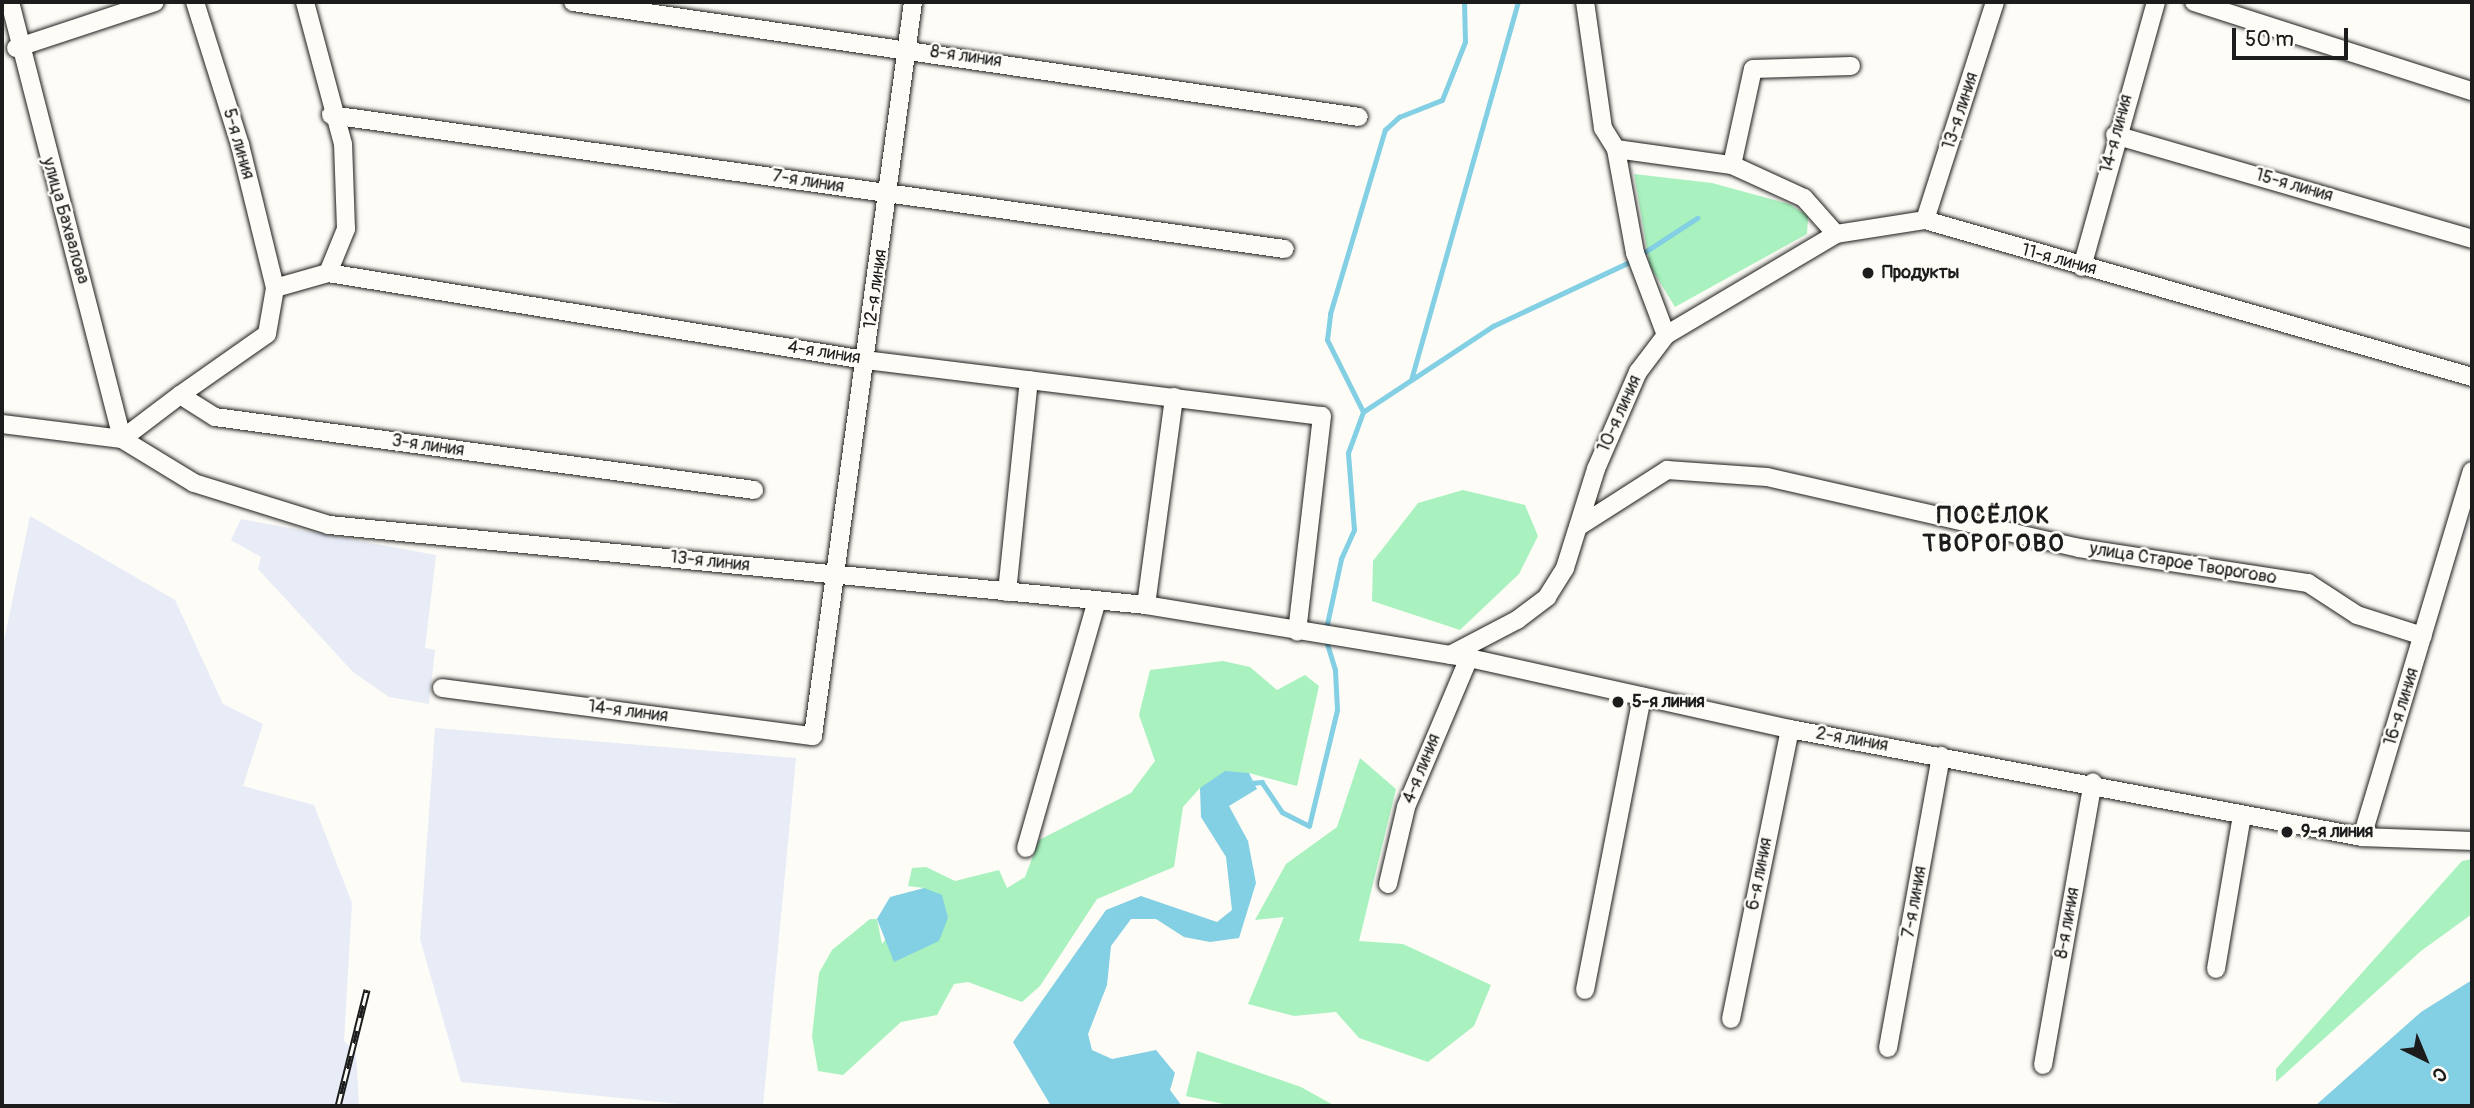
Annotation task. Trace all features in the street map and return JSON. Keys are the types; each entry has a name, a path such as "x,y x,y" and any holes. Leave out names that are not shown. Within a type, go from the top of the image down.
{"street":[{"name":"улица Бахвалова","path":"10,2 16,48 122,439"},
{"path":"16,48 155,2"},
{"name":"5-я линия","path":"195,2 240,145 275,288"},
{"path":"2,424 122,439 267,334 275,288 328,274 346,229 343,145 331,115 306,2"},
{"name":"8-я линия","path":"573,2 1359,117"},
{"name":"12-я линия","path":"813,736 838,575 865,360 890,194 913,2"},
{"path":"1585,2 1603,128 1616,149 1638,261 1666,335"},
{"name":"13-я линия","path":"1925,220 1995,2"},
{"name":"14-я линия","path":"2082,267 2115,135 2155,2"},
{"path":"2194,2 2472,90"},
{"path":"1732,165 1753,69 1851,66"},
{"name":"7-я линия","path":"331,115 1285,248"},
{"name":"15-я линия","path":"2115,135 2472,239"},
{"path":"1616,149 1732,165 1804,198 1836,234"},
{"name":"11-я линия","path":"1666,335 1836,234 1925,220 2472,377"},
{"name":"4-я линия","path":"328,274 865,360 1322,416 1306,633"},
{"name":"10-я линия","path":"1450,655 1517,620 1547,597 1578,527 1638,372 1666,335"},
{"path":"1007,592 1029,380"},
{"name":"3-я линия","path":"180,395 215,417 754,490"},
{"path":"1146,606 1174,397"},
{"name":"13-я линия","path":"122,439 194,483 329,525 1146,606 1344,639"},
{"name":"улица Старое Творогово","path":"1578,527 1667,470 1767,477 2079,548 2308,583 2357,615 2423,636"},
{"name":"16-я линия","path":"2362,837 2472,471"},
{"path":"1026,848 1097,601"},
{"name":"2-я линия","path":"1344,639 1469,658 1790,729 2093,782 2242,815 2362,837"},
{"name":"4-я линия","path":"1388,884 1406,807 1469,658"},
{"name":"14-я линия","path":"442,688 813,736"},
{"path":"1585,990 1642,696"},
{"name":"6-я линия","path":"1731,1019 1790,729"},
{"name":"7-я линия","path":"1888,1048 1941,756"},
{"name":"8-я линия","path":"2043,1065 2093,782"},
{"path":"2216,969 2242,815"},
{"path":"2362,837 2472,841"}],"shaded area":[{"path":"30,516 175,600 223,704 263,724 243,786 314,805 352,903 344,1041 356,1053 359,1106 2,1106 2,650"},
{"path":"241,519 436,555 425,648 435,650 429,704 389,697 353,672 258,569 261,557 231,540"},
{"path":"435,728 796,758 763,1106 700,1106 461,1082 420,939"}],"green space":[{"path":"1634,174 1712,183 1789,204 1808,216 1807,234 1675,307 1650,266"},
{"path":"1463,490 1525,505 1538,536 1519,574 1460,630 1372,601 1373,561 1418,503"},
{"path":"1223,661 1250,667 1277,690 1305,675 1319,686 1297,786 1249,773 1200,788 1183,807 1174,867 1097,899 1040,986 1022,1002 968,982 954,984 937,1015 901,1022 843,1075 818,1071 812,1036 819,973 832,950 870,919 877,919 882,944 924,888 908,886 912,868 926,867 955,881 999,870 1007,888 1025,877 1039,840 1131,793 1155,761 1139,715 1150,670"},
{"path":"1360,758 1396,789 1359,941 1403,944 1491,985 1474,1026 1428,1062 1359,1038 1336,1012 1294,1016 1248,1004 1284,917 1255,920 1286,864 1337,827"},
{"path":"2472,859 2472,914 2421,951 2276,1082 2276,1069 2462,861"},
{"path":"1197,1051 1301,1087 1335,1106 1233,1106 1186,1096"}],"water":[{"path":"1225,771 1249,773 1257,789 1229,806 1248,841 1256,883 1239,938 1210,942 1184,937 1156,919 1131,919 1111,946 1107,985 1088,1034 1092,1050 1112,1059 1156,1050 1175,1073 1170,1090 1182,1106 1051,1106 1013,1042 1106,910 1141,896 1217,922 1232,910 1226,857 1201,817 1200,788"},
{"path":"924,888 942,895 948,918 939,941 894,962 877,919 890,897"},
{"path":"2472,980 2472,1106 2315,1106 2421,1012"}],"waterway":[{"path":"1326,629 1341,559 1354,530 1348,453 1363,412 1327,340 1330,314 1385,130 1399,117 1442,100 1465,42 1464,2"},
{"path":"1411,380 1518,2"},
{"path":"1642,254 1697,218"},
{"path":"1363,412 1493,326 1632,261"},
{"path":"1250,783 1262,782 1282,812 1309,826 1337,710 1335,670 1325,638"}],"railway":[{"path":"338,1106 367,990"}],"place":[{"name":"Продукты","path":"1868,273"},
{"name":"5-я линия","path":"1618,702"},
{"name":"9-я линия","path":"2287,832"}],"district":[{"name":"ПОСЁЛОК ТВОРОГОВО","path":"1994,530"}]}
